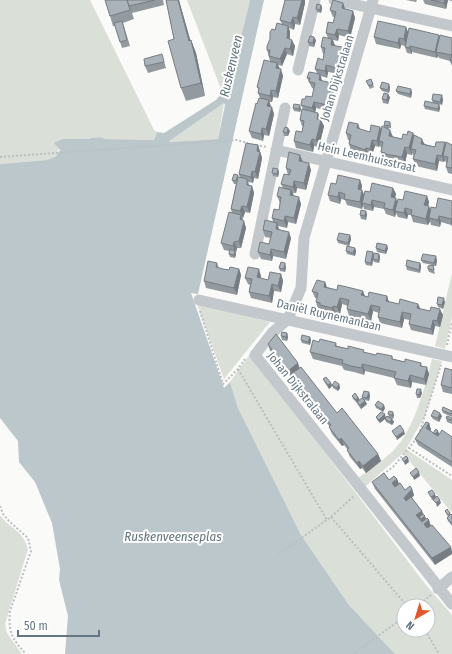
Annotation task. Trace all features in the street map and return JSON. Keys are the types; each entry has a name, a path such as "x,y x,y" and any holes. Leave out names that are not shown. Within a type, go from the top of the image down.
{"street":[{"path":"298,70 316,0"},
{"path":"334,0 372,4 452,26"},
{"name":"Johan Dijkstralaan","path":"372,4 304,238 302,288 288,319 272,333 255,355 452,604"},
{"path":"255,254 285,108"},
{"name":"Hein Leemhuisstraat","path":"276,150 326,160 452,190"},
{"name":"Daniël Ruynemanlaan","path":"199,300 448,356"},
{"path":"438,588 452,577"}],"path":[{"path":"0,157 236,140 276,150"},
{"path":"199,300 196,299 223,384 238,370 249,352 255,355"},
{"path":"381,476 393,467 419,436 448,356 452,322"},
{"path":"238,370 327,520"},
{"path":"409,448 452,476"},
{"path":"279,554 331,517 362,489"},
{"path":"0,506 3,514 9,521 28,538 31,551 10,611 9,620 10,631 14,640 26,654"},
{"path":"331,517 400,598"},
{"path":"426,598 438,588"},
{"path":"353,654 396,622"},
{"path":"430,638 439,654"}],"shaded area":[{"path":"0,0 90,0 154,130 157,132 154,140 105,139 101,137 89,139 63,139 55,157 48,160 0,164"},
{"path":"187,0 250,0 230,82 226,88 221,89"},
{"path":"224,103 218,139 170,142 169,140"},
{"path":"452,273 452,317 445,349 435,346"},
{"path":"197,304 270,322 224,379"},
{"path":"250,354 426,585 452,615 452,654 395,654 349,605 301,535 238,408 230,382"},
{"path":"432,359 442,361 425,416 406,449 452,480 452,513 403,453 365,487 358,478 392,452 407,433 418,408"},
{"path":"0,515 20,534 28,549 5,624 7,633 22,654 0,654"}],"water":[{"name":"Ruskenveenseplas","path":"250,0 264,0 198,294 191,293 224,388 230,382 238,408 301,535 349,605 395,654 65,654 68,616 59,580 60,569 52,523 35,482 19,462 18,441 0,418 0,164 47,160 55,157 60,150 54,143 63,139 89,139 101,137 105,139 154,140 157,132 164,133 216,100 221,94 221,89 226,87 230,82","holes":["224,103 225,105 218,139 169,141"]}],"building":[{"path":"105,0 127,0 130,10 110,16"},
{"path":"127,0 155,0 129,6"},
{"path":"166,0 178,0 189,41 191,40 201,83 181,88 168,41 174,39"},
{"path":"285,0 302,0 297,18 293,17 291,23 280,20"},
{"path":"333,0 343,3 342,8 353,11 348,31 337,29 335,35 326,33 328,22 333,23 336,12 330,10"},
{"path":"431,0 445,0 444,3"},
{"path":"317,4 321,5 320,10 316,9"},
{"path":"122,21 127,40 120,42 114,23"},
{"path":"378,21 406,27 404,39 399,38 398,43 374,37"},
{"path":"277,23 288,26 287,38 292,40 290,49 285,48 280,59 269,56 270,50 267,50 270,32 272,29 275,30"},
{"path":"409,28 439,35 435,52 410,46 409,48 405,47"},
{"path":"440,35 452,38 452,55 436,52"},
{"path":"310,36 314,37 313,43 308,42"},
{"path":"323,37 332,39 331,45 342,47 337,68 326,65 325,71 315,69 318,58 323,60 325,48 321,47"},
{"path":"162,54 164,62 145,66 144,59"},
{"path":"264,60 277,63 276,68 281,69 276,91 271,90 270,96 258,93 259,88 257,87"},
{"path":"309,72 320,74 319,80 332,83 327,105 314,102 312,108 301,105 302,99 305,99 306,96 312,97 315,83 309,82 310,78 307,78"},
{"path":"371,79 373,84 369,86 366,81"},
{"path":"382,82 389,84 388,90 380,88"},
{"path":"398,86 411,89 410,94 396,91"},
{"path":"384,93 388,94 387,100 382,99"},
{"path":"433,94 442,95 440,102 432,100"},
{"path":"259,98 269,100 267,106 272,107 266,129 262,128 261,134 249,131 256,103 257,104"},
{"path":"425,101 439,104 438,109 424,106"},
{"path":"294,104 300,105 299,109 293,108"},
{"path":"302,109 318,113 317,119 321,120 316,140 312,139 310,145 294,141 296,131 302,132 304,121 300,120"},
{"path":"385,121 390,122 390,125 384,126"},
{"path":"349,122 358,124 357,128 370,132 371,125 380,127 377,141 372,140 370,149 366,148 365,150 349,144 351,135 346,133"},
{"path":"382,126 390,130 389,136 402,139 403,134 407,135 408,131 413,133 409,148 405,147 402,157 381,152 383,142 379,141"},
{"path":"285,127 288,128 287,133 283,132"},
{"path":"414,135 422,139 421,144 435,147 436,142 445,142 442,156 437,155 435,164 413,159 416,150 411,149"},
{"path":"446,142 452,145 452,168 446,167 448,157 443,156"},
{"path":"246,143 258,145 257,151 260,152 255,172 252,171 251,177 239,174"},
{"path":"289,152 300,155 299,161 309,163 304,183 294,181 293,187 281,184 284,174 289,175 291,170 286,168"},
{"path":"273,168 278,169 277,174 272,173"},
{"path":"234,174 238,175 236,181 232,180"},
{"path":"338,175 360,180 358,189 362,190 360,202 344,199 345,194 339,192 338,197 328,195 331,183 336,184"},
{"path":"238,177 247,179 247,185 252,186 247,207 242,206 240,211 231,209"},
{"path":"372,183 393,188 391,197 396,198 393,210 384,208 385,203 372,200 371,205 362,203 365,191 370,192"},
{"path":"279,187 291,190 290,195 299,197 294,218 285,216 284,221 272,218 274,209 279,210 281,197 277,196"},
{"path":"405,191 427,196 424,205 429,206 426,219 411,215 412,210 405,208 404,213 395,211 398,199 403,200"},
{"path":"438,198 452,201 452,219 439,216 438,220 429,218 431,207 436,208"},
{"path":"361,210 366,211 365,216 360,215"},
{"path":"229,212 241,215 240,219 244,221 239,241 234,242 233,246 221,243"},
{"path":"265,220 277,223 276,229 289,232 284,252 271,249 270,255 258,252 260,242 269,244 272,232 263,230"},
{"path":"339,233 350,235 348,243 337,240"},
{"path":"377,243 387,245 385,251 376,248"},
{"path":"347,246 355,248 353,253 346,251"},
{"path":"230,249 235,251 234,255 229,254"},
{"path":"367,251 373,252 371,263 365,262"},
{"path":"374,253 379,254 378,260 373,259"},
{"path":"423,254 436,256 434,263 421,260"},
{"path":"407,260 420,263 419,270 406,266"},
{"path":"208,261 217,263 216,267 223,269 229,270 230,267 239,269 234,288 204,281"},
{"path":"281,262 285,263 284,269 279,268"},
{"path":"433,265 434,270 428,269 428,266"},
{"path":"248,267 259,269 257,277 268,280 270,272 281,274 278,286 272,284 269,296 249,292 252,279 245,278"},
{"path":"317,280 325,282 324,287 337,290 338,285 363,291 361,295 368,297 369,292 387,296 386,301 399,304 400,299 418,304 417,308 430,311 431,307 440,309 437,321 433,320 431,329 409,324 411,314 402,312 400,322 378,317 380,307 371,305 368,314 347,309 349,300 340,298 337,307 333,306 332,308 320,305 320,303 316,302 318,293 312,291"},
{"path":"438,297 444,298 442,305 437,304"},
{"path":"282,332 287,333 286,337 281,336"},
{"path":"276,334 298,363 288,371 284,365 282,367 272,354 274,353 268,344"},
{"path":"302,335 310,337 308,342 301,340"},
{"path":"320,339 336,343 335,346 348,349 348,346 376,355 377,353 392,356 392,359 405,362 405,359 421,363 420,366 427,367 424,379 410,375 408,381 394,378 396,372 362,364 362,368 351,366 342,363 343,360 310,352 313,340 319,342"},
{"path":"301,367 337,413 342,408 378,454 363,466 359,461 357,463 347,450 349,448 341,438 339,440 329,427 331,425 323,415 321,417 311,404 313,402 305,392 303,394 293,381 295,379 291,374"},
{"path":"445,368 452,370 452,388 441,385"},
{"path":"326,377 331,383 328,385 323,379"},
{"path":"335,381 339,384 337,388 332,385"},
{"path":"417,389 421,389 419,395 416,394"},
{"path":"364,391 369,392 367,398 362,397"},
{"path":"355,393 358,397 356,400 352,396"},
{"path":"362,398 365,401 360,405 357,402"},
{"path":"378,401 384,405 381,409 375,405"},
{"path":"443,407 452,411 451,414 442,410"},
{"path":"434,410 440,413 438,418 431,416"},
{"path":"389,411 393,412 392,415 388,414"},
{"path":"381,412 385,414 379,420 376,417"},
{"path":"387,416 392,419 390,422 385,419"},
{"path":"447,416 452,418 451,420 446,418"},
{"path":"426,422 429,423 426,428 438,436 442,430 452,437 452,462 415,439"},
{"path":"400,425 404,431 396,437 392,431"},
{"path":"436,429 438,431 435,434 433,433"},
{"path":"406,456 408,458 404,462 402,459"},
{"path":"416,468 419,472 413,477 410,473"},
{"path":"384,473 389,480 394,476 397,479 392,483 395,487 400,483 405,490 410,486 412,489 404,498 406,501 411,497 422,511 416,515 422,522 427,518 429,520 424,524 427,528 432,525 451,547 432,558 372,482"},
{"path":"432,490 435,494 431,497 428,492"},
{"path":"437,496 440,500 436,503 433,500"},
{"path":"447,509 450,513 448,515 445,511"},
{"path":"423,514 425,516 421,519 419,517"},
{"path":"451,514 452,515 452,524 447,518"}],"water label":[{"name":"Ruskenveen","path":"231,66"}]}
